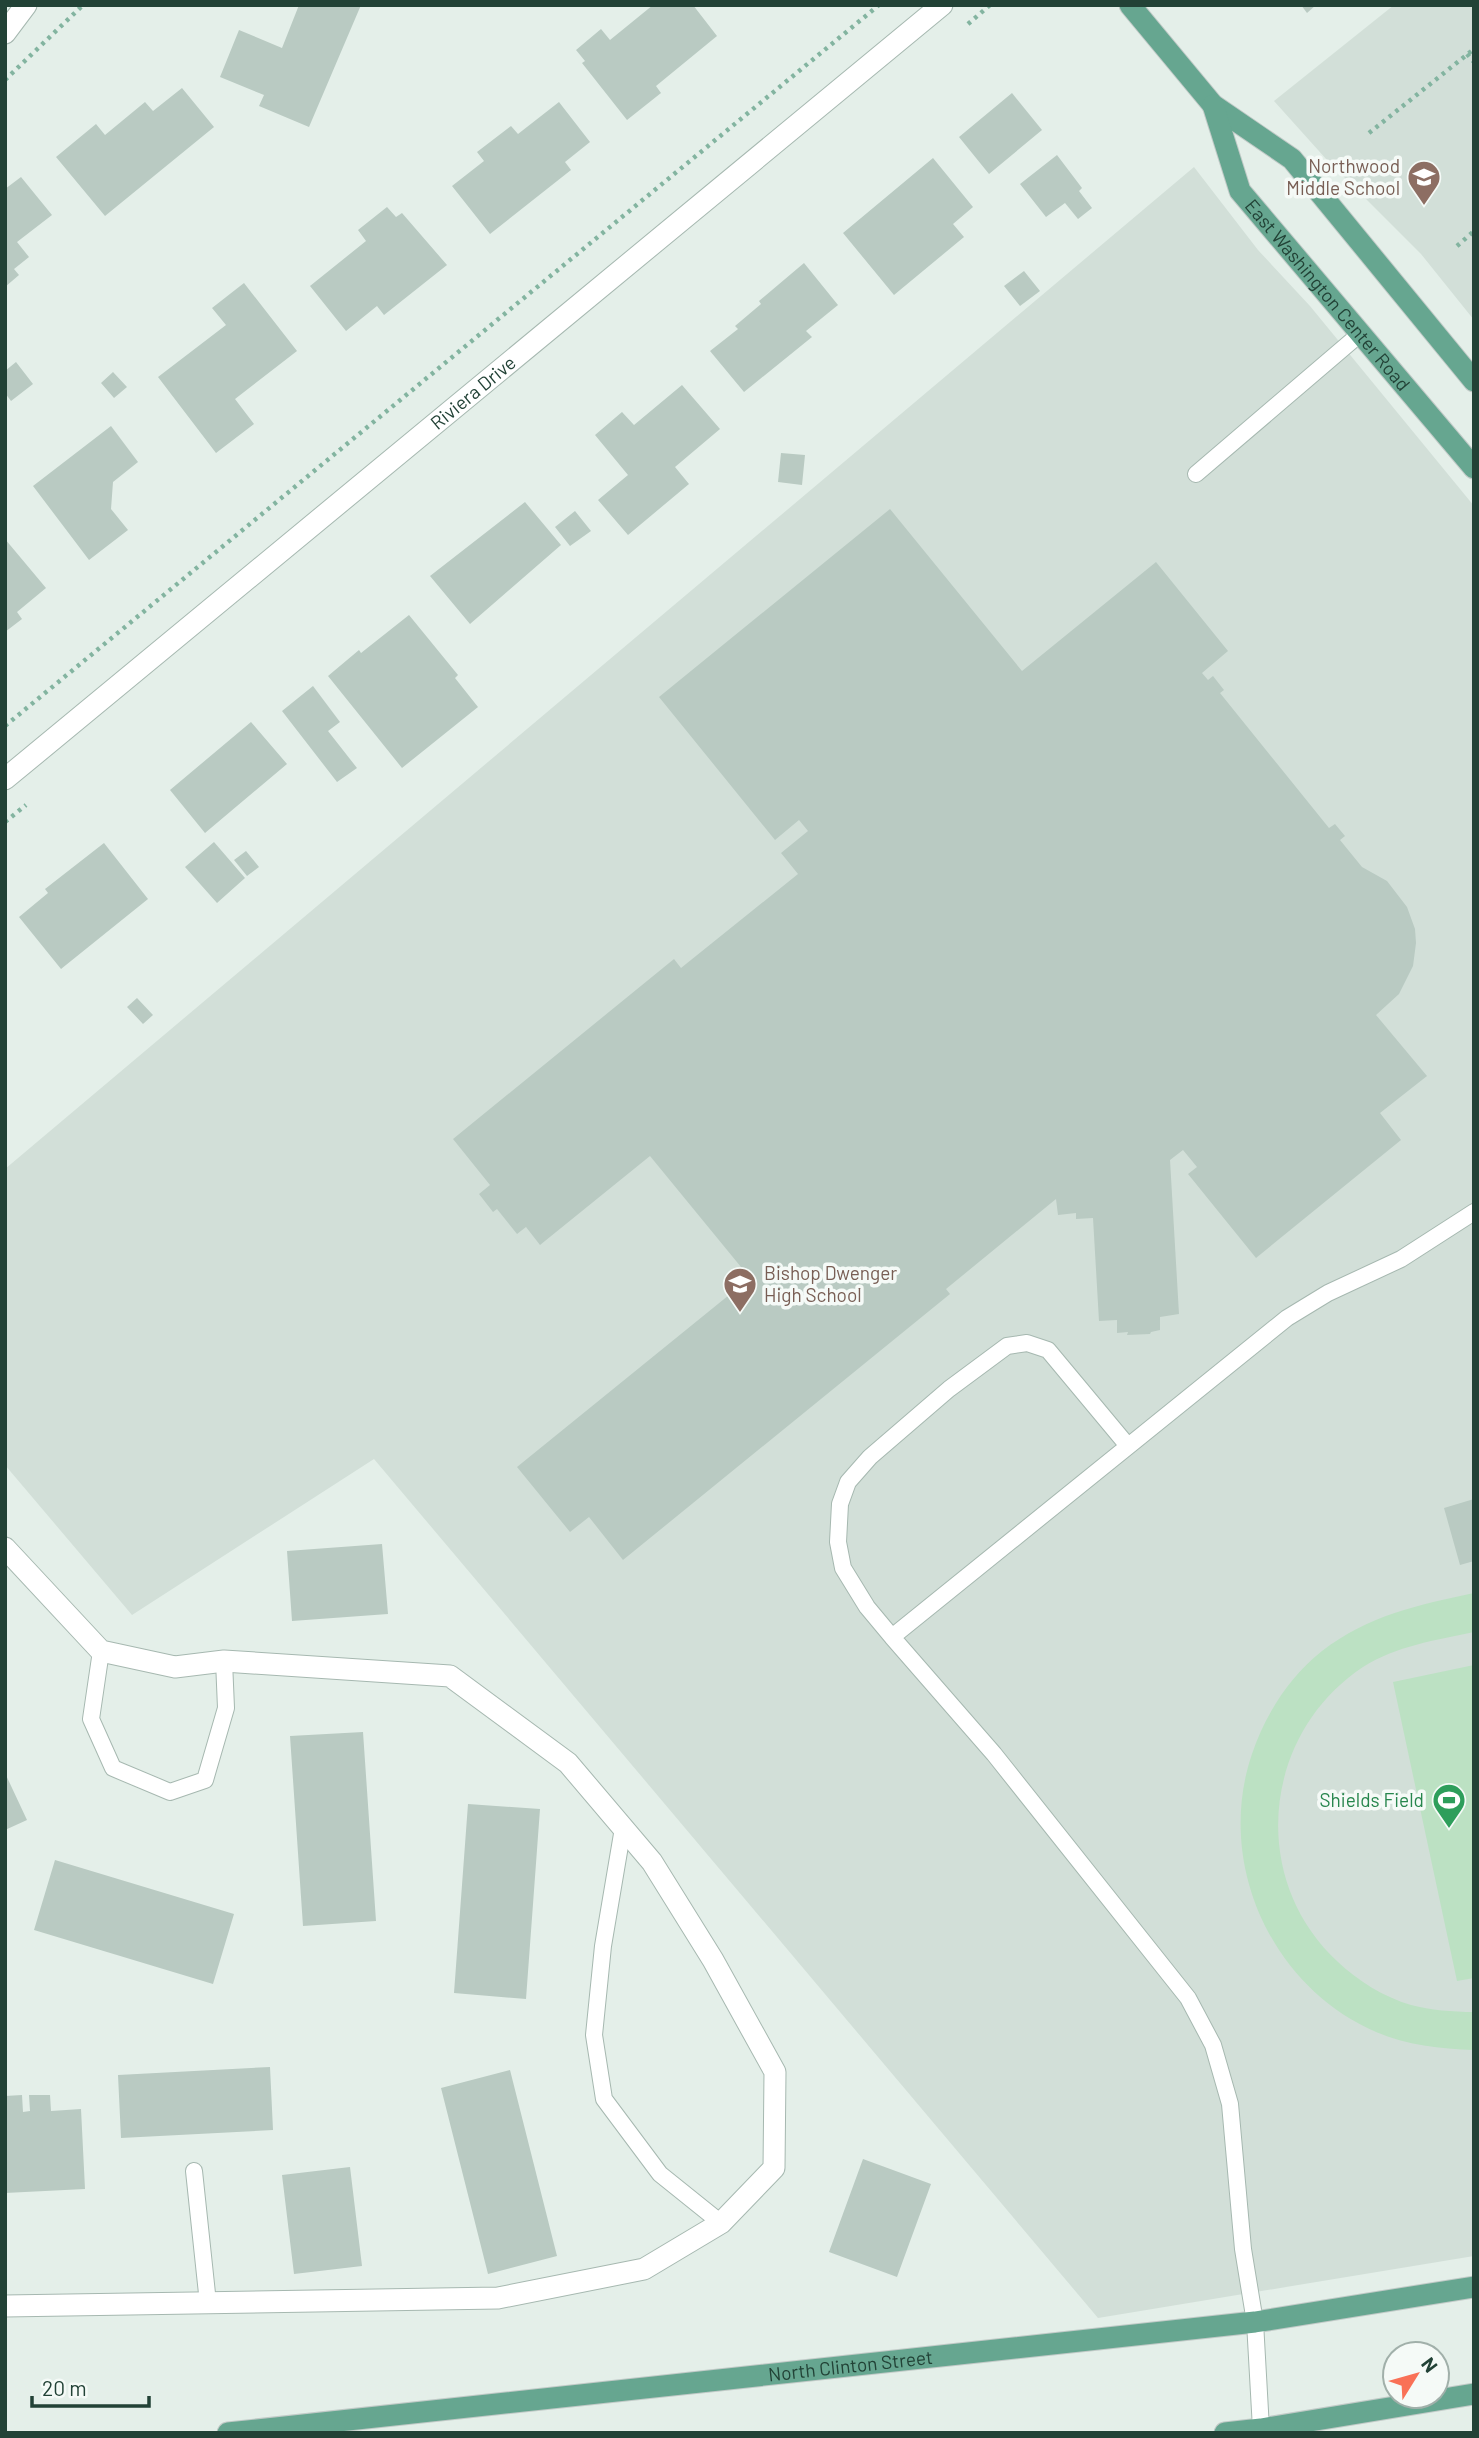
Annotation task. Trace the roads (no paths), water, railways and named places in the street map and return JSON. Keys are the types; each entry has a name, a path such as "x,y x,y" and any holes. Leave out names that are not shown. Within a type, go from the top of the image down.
{"main road":[{"name":"East Washington Center Road","path":"1130,5 1213,105 1292,159 1474,381"},
{"name":"East Washington Center Road","path":"1213,105 1240,191 1474,468"},
{"name":"North Clinton Street","path":"228,2433 1255,2322 1474,2287"},
{"path":"1225,2433 1474,2394"}],"street":[{"path":"5,33 26,5"},
{"name":"Riviera Drive","path":"5,779 942,5"},
{"path":"5,1548 101,1651 175,1667 223,1661 450,1676 568,1763 652,1862 713,1960 775,2072 774,2168 721,2223 644,2269 498,2298 5,2305"}],"lane":[{"path":"1196,474 1361,333"},
{"path":"892,1637 1287,1318 1328,1293 1401,1259 1474,1212"},
{"path":"1128,1446 1048,1350 1027,1343 1007,1346 949,1389 870,1457 848,1482 840,1504 838,1542 843,1568 867,1607 994,1754 1188,1997 1213,2046 1230,2104 1243,2249 1255,2322 1261,2429"},
{"path":"101,1651 91,1719 113,1768 170,1792 205,1780 226,1707 223,1661"},
{"path":"623,1828 603,1945 594,2035 604,2099 660,2174 721,2223"},
{"path":"194,2171 208,2303"}],"place":[{"name":"Northwood Middle School","path":"1424,207"},
{"name":"Bishop Dwenger High School","path":"740,1314"},
{"name":"Shields Field","path":"1449,1830"}]}
